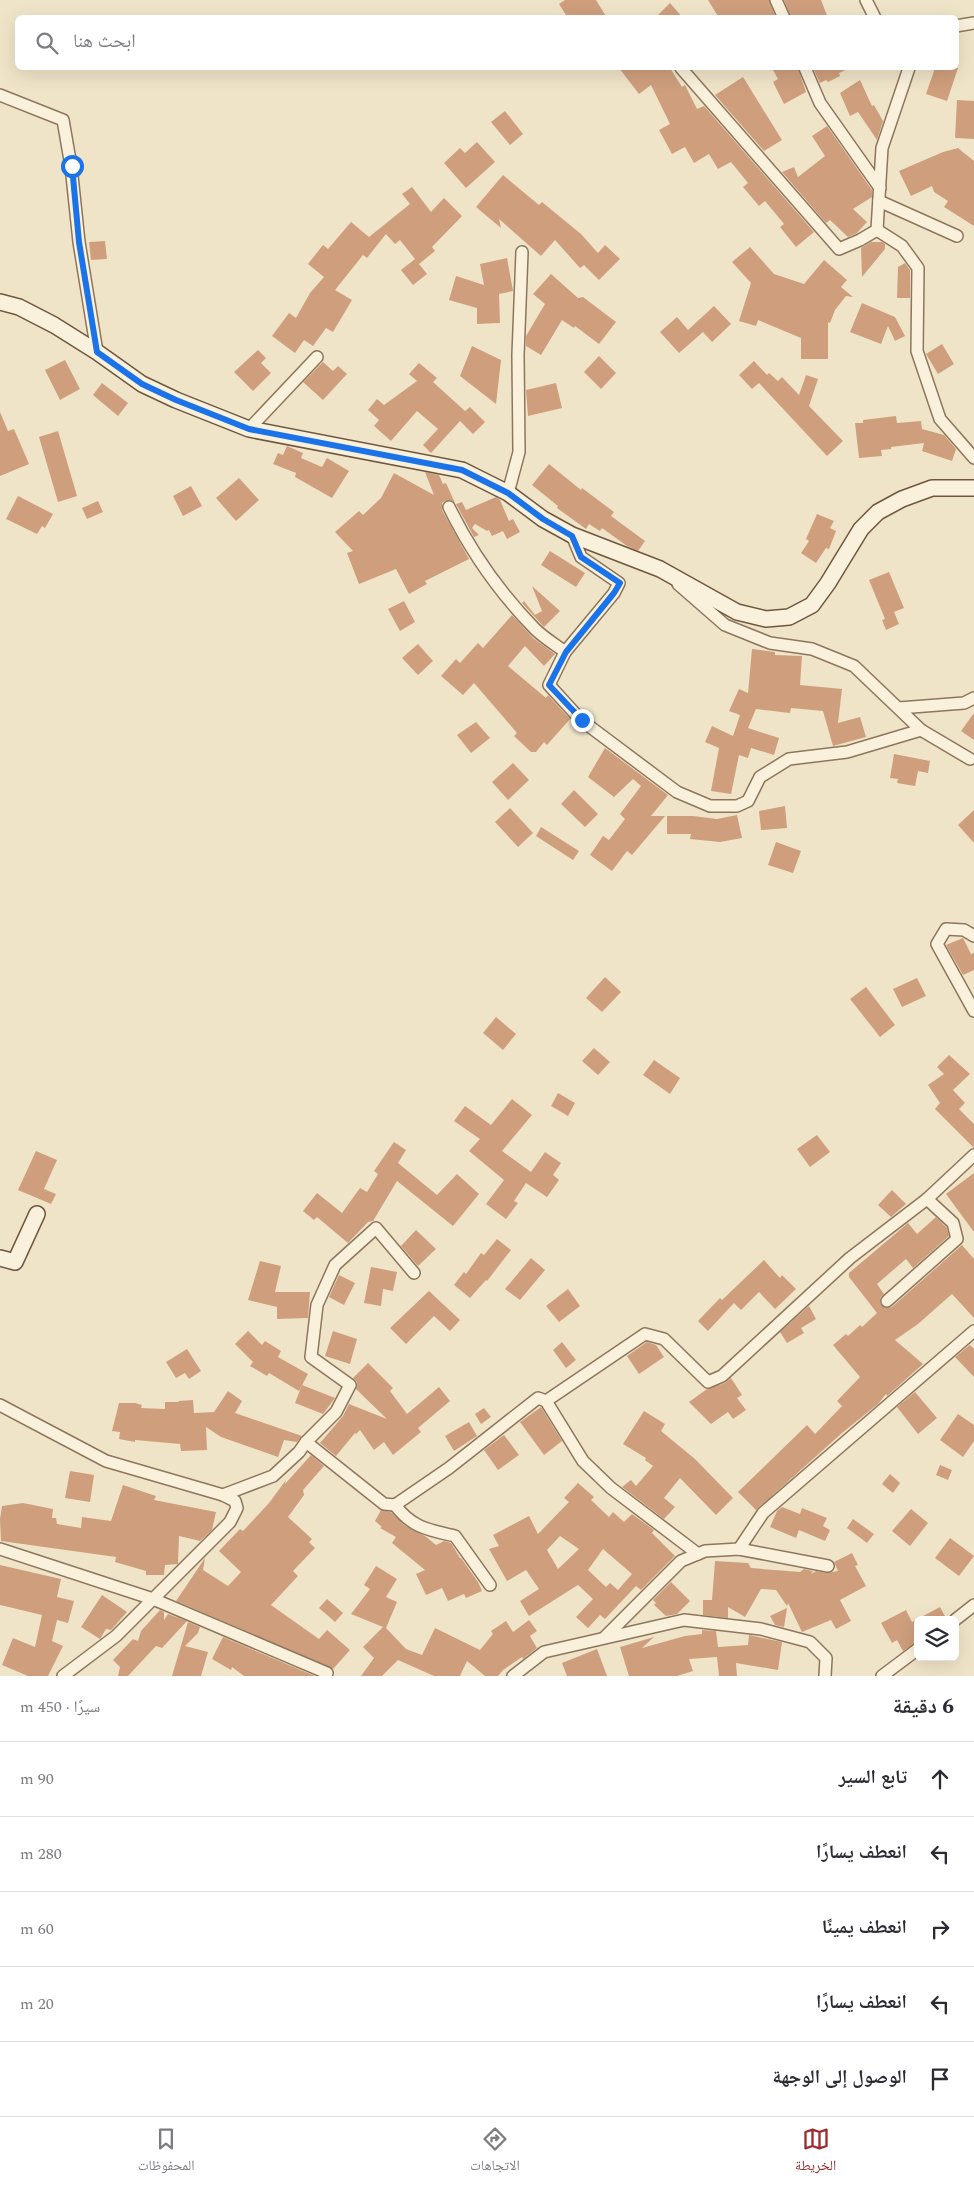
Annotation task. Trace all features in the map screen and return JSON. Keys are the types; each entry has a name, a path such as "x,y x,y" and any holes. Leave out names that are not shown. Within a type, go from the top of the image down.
{"main road":[{"path":"0,302 19,307 54,325 97,352 142,384 176,400 249,429 462,470 508,493 543,519 572,536 660,569 737,612 766,619 789,616 812,605 828,583 860,528 878,512 902,499 932,488 974,488"},
{"path":"0,1258 15,1262 37,1214"}],"street":[{"path":"776,0 783,15"},
{"path":"866,0 874,15"},
{"path":"959,26 974,23"},
{"path":"683,70 839,249 877,230"},
{"path":"806,70 820,103 880,188"},
{"path":"877,230 882,148 908,70"},
{"path":"0,95 63,120 72,166 79,242 97,352"},
{"path":"878,201 957,236"},
{"path":"877,230 902,246 918,268 917,351 940,419 974,458"},
{"path":"508,493 519,452 518,355 522,252"},
{"path":"249,429 317,357"},
{"path":"450,507 473,551 499,587 536,630 566,652"},
{"path":"572,536 581,557 620,583 566,652 549,685 582,720 677,792 710,806 737,806 748,800 760,777 789,759 847,752 921,730"},
{"path":"660,569 725,624 770,643 812,650 854,666 921,730 970,759"},
{"path":"899,708 964,703 974,698"},
{"path":"974,936 964,930 946,929 937,944 974,1011"},
{"path":"546,1401 645,1334 664,1339 708,1382 722,1376 850,1258 927,1199 974,1155"},
{"path":"886,1301 957,1239 953,1224 927,1199"},
{"path":"223,1495 273,1476 299,1452 306,1442 336,1412 350,1385 310,1357 317,1305 335,1265 376,1228 414,1273"},
{"path":"739,1549 763,1513 974,1332"},
{"path":"306,1442 384,1504 395,1505 449,1468 538,1398 546,1401 582,1461 611,1488 698,1554"},
{"path":"0,1405 106,1461 223,1495 235,1501 237,1508 230,1522 116,1636 63,1676"},
{"path":"395,1505 401,1514 420,1528 455,1536 490,1586"},
{"path":"0,1549 153,1599 327,1674"},
{"path":"602,1640 681,1561 705,1551 739,1549 828,1566"},
{"path":"959,1617 974,1605"},
{"path":"513,1676 544,1652 684,1620 761,1629 810,1642 826,1658 825,1676"},
{"path":"882,1676 914,1652"}],"building":[{"path":"565,0 596,0 605,15 566,15 559,4"},
{"path":"708,0 769,0 775,15 717,15"},
{"path":"784,0 821,0 827,15 790,15"},
{"path":"670,3 680,15 658,15"},
{"path":"621,70 671,70 682,87 685,85 697,109 704,106 814,232 796,247 780,227 784,224 765,201 759,206 743,187 748,183 731,162 718,169 709,154 694,163 685,147 672,154 659,130 670,124 651,85 639,94"},
{"path":"773,70 799,70 806,92 784,104 773,82 778,79"},
{"path":"814,70 846,70 839,73 840,76 828,82 826,80 820,83"},
{"path":"934,70 957,70 947,101 926,94"},
{"path":"743,77 782,140 764,151 715,95"},
{"path":"860,80 872,106 874,105 883,121 877,140 858,112 850,116 840,93"},
{"path":"957,100 974,101 974,139 955,138"},
{"path":"505,111 523,134 510,145 491,122"},
{"path":"827,126 872,190 872,197 853,209 867,222 857,233 848,237 830,220 826,223 782,172 794,167 798,177 825,156 812,136"},
{"path":"477,142 495,162 466,188 444,163 460,148 465,153"},
{"path":"958,148 974,161 974,226 944,207 948,201 934,192 932,186 911,196 899,171 943,152"},
{"path":"503,175 539,205 542,202 581,234 598,253 605,245 620,259 599,280 584,265 580,268 555,240 541,256 499,219 501,228 476,207"},
{"path":"412,187 431,212 444,198 462,216 432,247 435,251 419,264 427,274 413,285 401,270 415,259 400,240 395,244 386,234 367,258 363,255 335,290 352,300 333,332 326,328 313,346 304,340 295,353 272,336 289,313 296,318 310,293 324,277 308,264 323,245 328,249 351,222 369,237 410,204 402,194"},
{"path":"105,241 107,259 91,260 89,242"},
{"path":"871,242 882,242 885,244 885,249 862,277 861,248"},
{"path":"750,247 774,274 804,284 824,260 847,280 841,287 853,297 846,296 835,310 830,323 828,322 828,359 801,359 801,338 758,320 756,326 739,321 751,283 732,262"},
{"path":"507,258 513,291 499,294 500,323 477,324 477,308 449,300 456,276 484,285 480,264"},
{"path":"905,263 910,270 910,298 897,298 898,267"},
{"path":"551,274 578,298 583,297 616,322 599,344 575,326 574,328 562,320 541,355 526,346 526,336 545,304 533,294"},
{"path":"862,303 895,317 905,336 895,341 888,326 881,344 850,332"},
{"path":"714,306 731,324 712,342 703,332 679,353 660,332 677,317 688,330"},
{"path":"942,344 954,364 938,374 926,354"},
{"path":"472,346 501,360 496,404 460,376"},
{"path":"258,350 266,358 261,363 271,373 253,391 234,372"},
{"path":"599,356 616,373 601,389 584,372"},
{"path":"65,360 80,389 60,400 45,370"},
{"path":"754,361 767,375 769,373 778,381 782,377 799,395 806,375 818,379 809,406 843,441 827,456 759,383 752,389 739,375"},
{"path":"323,362 333,371 338,366 347,374 323,400 303,382"},
{"path":"419,363 437,378 433,382 465,411 470,407 485,422 473,434 460,421 431,453 423,445 438,429 417,411 391,441 374,426 379,420 368,410 377,399 384,405 417,381 409,374"},
{"path":"102,383 128,403 118,416 93,395"},
{"path":"556,383 562,408 528,416 526,390"},
{"path":"0,412 8,431 14,429 29,464 0,476"},
{"path":"896,416 897,423 921,421 922,429 944,435 956,449 952,461 922,451 924,443 891,447 891,449 881,450 882,456 859,458 855,423 863,423 863,420"},
{"path":"58,431 77,496 58,502 39,437"},
{"path":"287,446 303,453 301,458 322,467 327,458 349,471 332,498 295,477 296,473 273,464 278,453 283,455"},
{"path":"549,464 581,490 582,488 614,512 611,516 645,541 638,551 627,546 602,528 600,531 589,524 586,529 557,508 558,506 532,485"},
{"path":"425,472 439,475 443,484 446,483 455,503 450,500 445,501 442,503 442,510 469,559 425,581 427,584 409,594 396,569 359,584 347,553 353,551 335,532 359,511 363,515 381,498 394,473 434,495"},
{"path":"239,478 259,500 236,521 216,498"},
{"path":"191,486 202,506 183,516 173,496"},
{"path":"18,496 53,514 45,528 42,526 37,534 6,519"},
{"path":"496,497 500,500 509,521 513,519 520,532 507,539 503,531 492,536 489,530 487,531 475,524 472,528 479,535 474,537 456,504 462,502 466,510"},
{"path":"98,501 103,512 87,519 82,508"},
{"path":"817,514 834,521 830,528 836,531 829,549 826,548 816,563 801,553 809,541 806,539"},
{"path":"550,551 585,573 576,587 541,565"},
{"path":"889,572 904,608 894,612 899,624 886,630 882,620 885,619 869,580"},
{"path":"532,586 560,611 544,627 522,603 524,601 535,615 542,611"},
{"path":"404,601 415,622 400,631 388,609"},
{"path":"512,615 533,638 555,654 544,666 525,646 508,666 546,698 548,695 570,719 547,745 544,742 536,752 531,752 514,736 517,733 474,683 463,695 441,676 456,659 460,663 478,643 483,648"},
{"path":"418,644 433,661 418,675 402,658"},
{"path":"752,649 775,652 775,655 802,656 800,685 842,689 838,723 860,717 866,737 833,746 823,711 791,708 790,713 756,709 748,728 779,738 774,755 751,748 748,758 739,755 731,794 711,791 719,748 705,742 712,726 733,736 740,715 729,711 739,689 748,693"},
{"path":"974,713 974,740 961,731"},
{"path":"476,722 490,738 471,753 457,735"},
{"path":"605,748 668,795 651,816 665,816 632,855 627,851 612,871 590,855 603,836 609,840 625,819 620,814 641,786 633,779 614,797 588,777"},
{"path":"894,754 930,761 928,773 918,771 915,786 897,783 898,779 890,778"},
{"path":"513,763 529,780 508,800 492,782"},
{"path":"574,790 598,814 585,827 561,804"},
{"path":"785,806 787,828 761,830 759,811"},
{"path":"510,808 533,833 518,847 495,822"},
{"path":"974,810 974,843 958,825"},
{"path":"737,815 742,838 720,842 690,839 691,834 667,834 667,816 693,816 717,819"},
{"path":"541,827 579,851 573,860 536,836"},
{"path":"776,842 801,851 793,873 768,865"},
{"path":"963,938 971,954 974,953 974,970 963,975 946,945"},
{"path":"605,977 621,992 602,1012 586,998"},
{"path":"917,978 926,996 902,1007 893,989"},
{"path":"866,987 895,1025 880,1037 850,999"},
{"path":"496,1017 516,1034 503,1050 483,1033"},
{"path":"594,1048 610,1062 598,1075 582,1061"},
{"path":"949,1055 970,1074 953,1090 965,1103 959,1109 974,1124 974,1148 935,1109 940,1103 928,1085 944,1074 937,1067"},
{"path":"654,1060 680,1078 670,1094 643,1075"},
{"path":"558,1093 575,1103 568,1116 551,1106"},
{"path":"512,1099 532,1115 502,1151 531,1172 545,1152 561,1163 553,1175 559,1180 547,1197 526,1183 514,1201 518,1203 506,1219 486,1204 504,1180 469,1151 480,1139 454,1121 465,1106 491,1125"},
{"path":"817,1135 830,1152 810,1167 797,1149"},
{"path":"394,1142 406,1150 398,1163 437,1195 457,1174 479,1194 453,1226 397,1181 373,1221 368,1222 348,1243 317,1217 314,1220 303,1211 317,1193 342,1213 360,1188 367,1192 378,1174 374,1171"},
{"path":"36,1151 57,1160 44,1189 56,1194 51,1204 18,1190"},
{"path":"974,1173 974,1232 946,1194"},
{"path":"892,1190 906,1204 891,1217 878,1205"},
{"path":"936,1217 947,1228 949,1236 913,1268 906,1259 877,1284 884,1294 880,1298 880,1303 885,1308 892,1307 962,1245 974,1259 974,1318 952,1294 918,1324 895,1340 923,1364 887,1396 886,1394 878,1404 842,1433 756,1510 738,1492 807,1425 815,1434 842,1406 837,1401 860,1377 833,1345 846,1334 848,1336 860,1325 862,1327 877,1313 849,1277 849,1273 908,1223 917,1234"},
{"path":"416,1230 436,1249 418,1266 401,1246"},
{"path":"497,1239 511,1250 487,1281 470,1298 454,1285 464,1272 466,1274 481,1253 484,1255"},
{"path":"531,1258 545,1270 520,1300 505,1289"},
{"path":"764,1260 780,1278 782,1275 796,1289 775,1309 759,1292 741,1310 734,1303 708,1331 698,1321 720,1298 722,1300"},
{"path":"260,1261 281,1266 275,1292 310,1292 308,1318 277,1319 277,1307 248,1300"},
{"path":"371,1267 397,1272 393,1291 383,1289 381,1306 364,1303"},
{"path":"339,1275 355,1283 344,1305 329,1297"},
{"path":"568,1289 580,1306 559,1322 546,1306"},
{"path":"429,1291 460,1320 450,1331 434,1316 406,1344 390,1328"},
{"path":"809,1306 816,1319 801,1328 804,1333 787,1343 780,1332"},
{"path":"248,1331 262,1345 265,1341 281,1351 278,1357 308,1374 299,1391 269,1373 267,1376 250,1366 253,1362 235,1344"},
{"path":"333,1331 357,1339 350,1364 325,1356"},
{"path":"562,1342 576,1360 566,1368 553,1350"},
{"path":"647,1342 656,1345 664,1357 639,1374 627,1356"},
{"path":"970,1345 974,1349 974,1377 955,1357"},
{"path":"187,1349 201,1371 189,1379 185,1373 176,1378 166,1362"},
{"path":"368,1363 393,1388 390,1391 407,1414 439,1387 450,1401 418,1428 421,1432 393,1455 384,1442 374,1450 360,1430 355,1433 336,1456 320,1443 343,1416 349,1404 387,1419 356,1389 357,1382 353,1378"},
{"path":"731,1378 742,1395 737,1398 746,1410 733,1419 728,1412 711,1424 689,1402 707,1389 725,1383"},
{"path":"302,1385 335,1398 323,1414 295,1403"},
{"path":"228,1391 242,1401 235,1413 302,1436 297,1442 284,1440 278,1457 221,1437 206,1427 207,1450 181,1451 180,1444 135,1440 135,1442 119,1439 120,1432 112,1431 119,1403 135,1403 142,1405 141,1408 165,1409 165,1402 193,1400 194,1413 214,1412"},
{"path":"915,1392 937,1418 918,1434 897,1407"},
{"path":"541,1407 562,1441 544,1455 520,1422"},
{"path":"484,1408 491,1417 481,1424 475,1414"},
{"path":"644,1411 665,1424 661,1431 695,1459 733,1498 716,1515 680,1478 664,1498 675,1507 664,1519 622,1487 631,1480 636,1486 653,1466 645,1460 646,1458 623,1444"},
{"path":"958,1414 974,1425 974,1441 963,1457 940,1440"},
{"path":"469,1422 477,1436 454,1451 445,1436"},
{"path":"504,1435 519,1455 498,1470 484,1450"},
{"path":"311,1455 324,1466 303,1490 304,1495 288,1517 312,1539 309,1542 315,1548 293,1571 298,1576 271,1605 319,1639 327,1630 350,1650 333,1669 176,1601 205,1558 203,1570 228,1586 241,1572 219,1551 240,1529 243,1531 269,1503 286,1480 285,1484"},
{"path":"940,1465 952,1470 948,1480 936,1475"},
{"path":"70,1471 94,1475 90,1502 65,1498"},
{"path":"890,1474 900,1483 893,1493 882,1484"},
{"path":"578,1483 594,1497 591,1500 609,1517 613,1512 624,1522 632,1514 654,1530 652,1533 675,1556 641,1590 636,1586 605,1619 600,1615 588,1628 576,1617 593,1599 578,1585 529,1616 520,1601 539,1589 526,1570 507,1581 489,1549 499,1546 493,1535 529,1516 538,1534 569,1502 564,1498","holes":["560,1536 579,1549 558,1569 547,1550","603,1549 632,1574 618,1590 610,1583 606,1587 588,1570"]},
{"path":"123,1485 156,1496 154,1500 216,1512 212,1530 200,1541 179,1536 178,1564 165,1565 164,1575 146,1575 146,1571 115,1562 116,1557 1,1541 0,1519 2,1506 23,1503 53,1509 52,1518 56,1518 57,1524 81,1528 82,1517 111,1521"},
{"path":"782,1507 800,1514 802,1508 827,1518 823,1526 830,1530 825,1541 799,1530 796,1538 770,1527 777,1511"},
{"path":"911,1509 928,1523 910,1546 892,1531"},
{"path":"381,1510 391,1512 404,1525 425,1536 436,1545 444,1541 451,1543 478,1582 482,1591 466,1598 464,1594 448,1601 442,1588 426,1595 416,1574 425,1570 392,1543 396,1537 380,1528 382,1527 375,1521"},
{"path":"853,1519 874,1534 867,1543 847,1528"},
{"path":"950,1538 974,1556 959,1576 935,1558"},
{"path":"852,1553 858,1565 855,1566 866,1586 840,1600 851,1621 836,1629 831,1620 802,1632 788,1603 787,1606 776,1590 761,1589 745,1617 728,1607 728,1618 703,1615 703,1600 712,1600 715,1561 748,1563 751,1568 800,1572 804,1569 813,1571 811,1574 816,1571 827,1573 838,1571 834,1562"},
{"path":"0,1565 61,1579 57,1597 74,1601 68,1623 57,1620 52,1641 63,1646 48,1676 28,1676 2,1665 13,1638 35,1647 42,1615 0,1605"},
{"path":"376,1566 397,1579 386,1597 397,1602 386,1628 406,1649 422,1655 435,1628 480,1650 493,1634 491,1631 506,1621 513,1632 529,1620 537,1631 530,1636 537,1648 523,1659 522,1657 503,1670 498,1676 485,1676 467,1661 460,1676 434,1676 398,1660 382,1676 361,1676 374,1658 363,1647 383,1627 351,1614 370,1589 364,1585"},
{"path":"671,1582 690,1601 677,1614 666,1616 654,1605 656,1603 653,1600"},
{"path":"102,1595 127,1612 111,1630 106,1629 100,1639 81,1627"},
{"path":"327,1599 343,1613 335,1622 319,1608"},
{"path":"940,1607 945,1616 923,1616"},
{"path":"787,1608 784,1627 775,1625 770,1616"},
{"path":"160,1610 164,1612 164,1620 168,1614 187,1621 162,1648 156,1646 128,1676 118,1676 120,1667 113,1660 133,1639 138,1641 141,1631"},
{"path":"906,1610 912,1622 914,1621 914,1644 903,1651 897,1640 892,1643 881,1623"},
{"path":"188,1622 200,1627 198,1633 185,1646 208,1652 201,1676 172,1676"},
{"path":"702,1630 716,1631 718,1647 748,1645 749,1635 782,1642 778,1670 736,1663 737,1676 719,1676 717,1657 689,1659 693,1671 677,1676 629,1676 620,1647 654,1637 642,1648 685,1636 702,1634"},
{"path":"223,1637 315,1676 244,1676 232,1667 231,1670 212,1659"},
{"path":"597,1649 607,1676 567,1676 562,1663"}],"route":[{"path":"72,166 79,242 97,352 142,384 176,400 249,429 462,470 508,493 543,519 572,536 581,557 620,583 566,652 549,685 582,720"}]}
